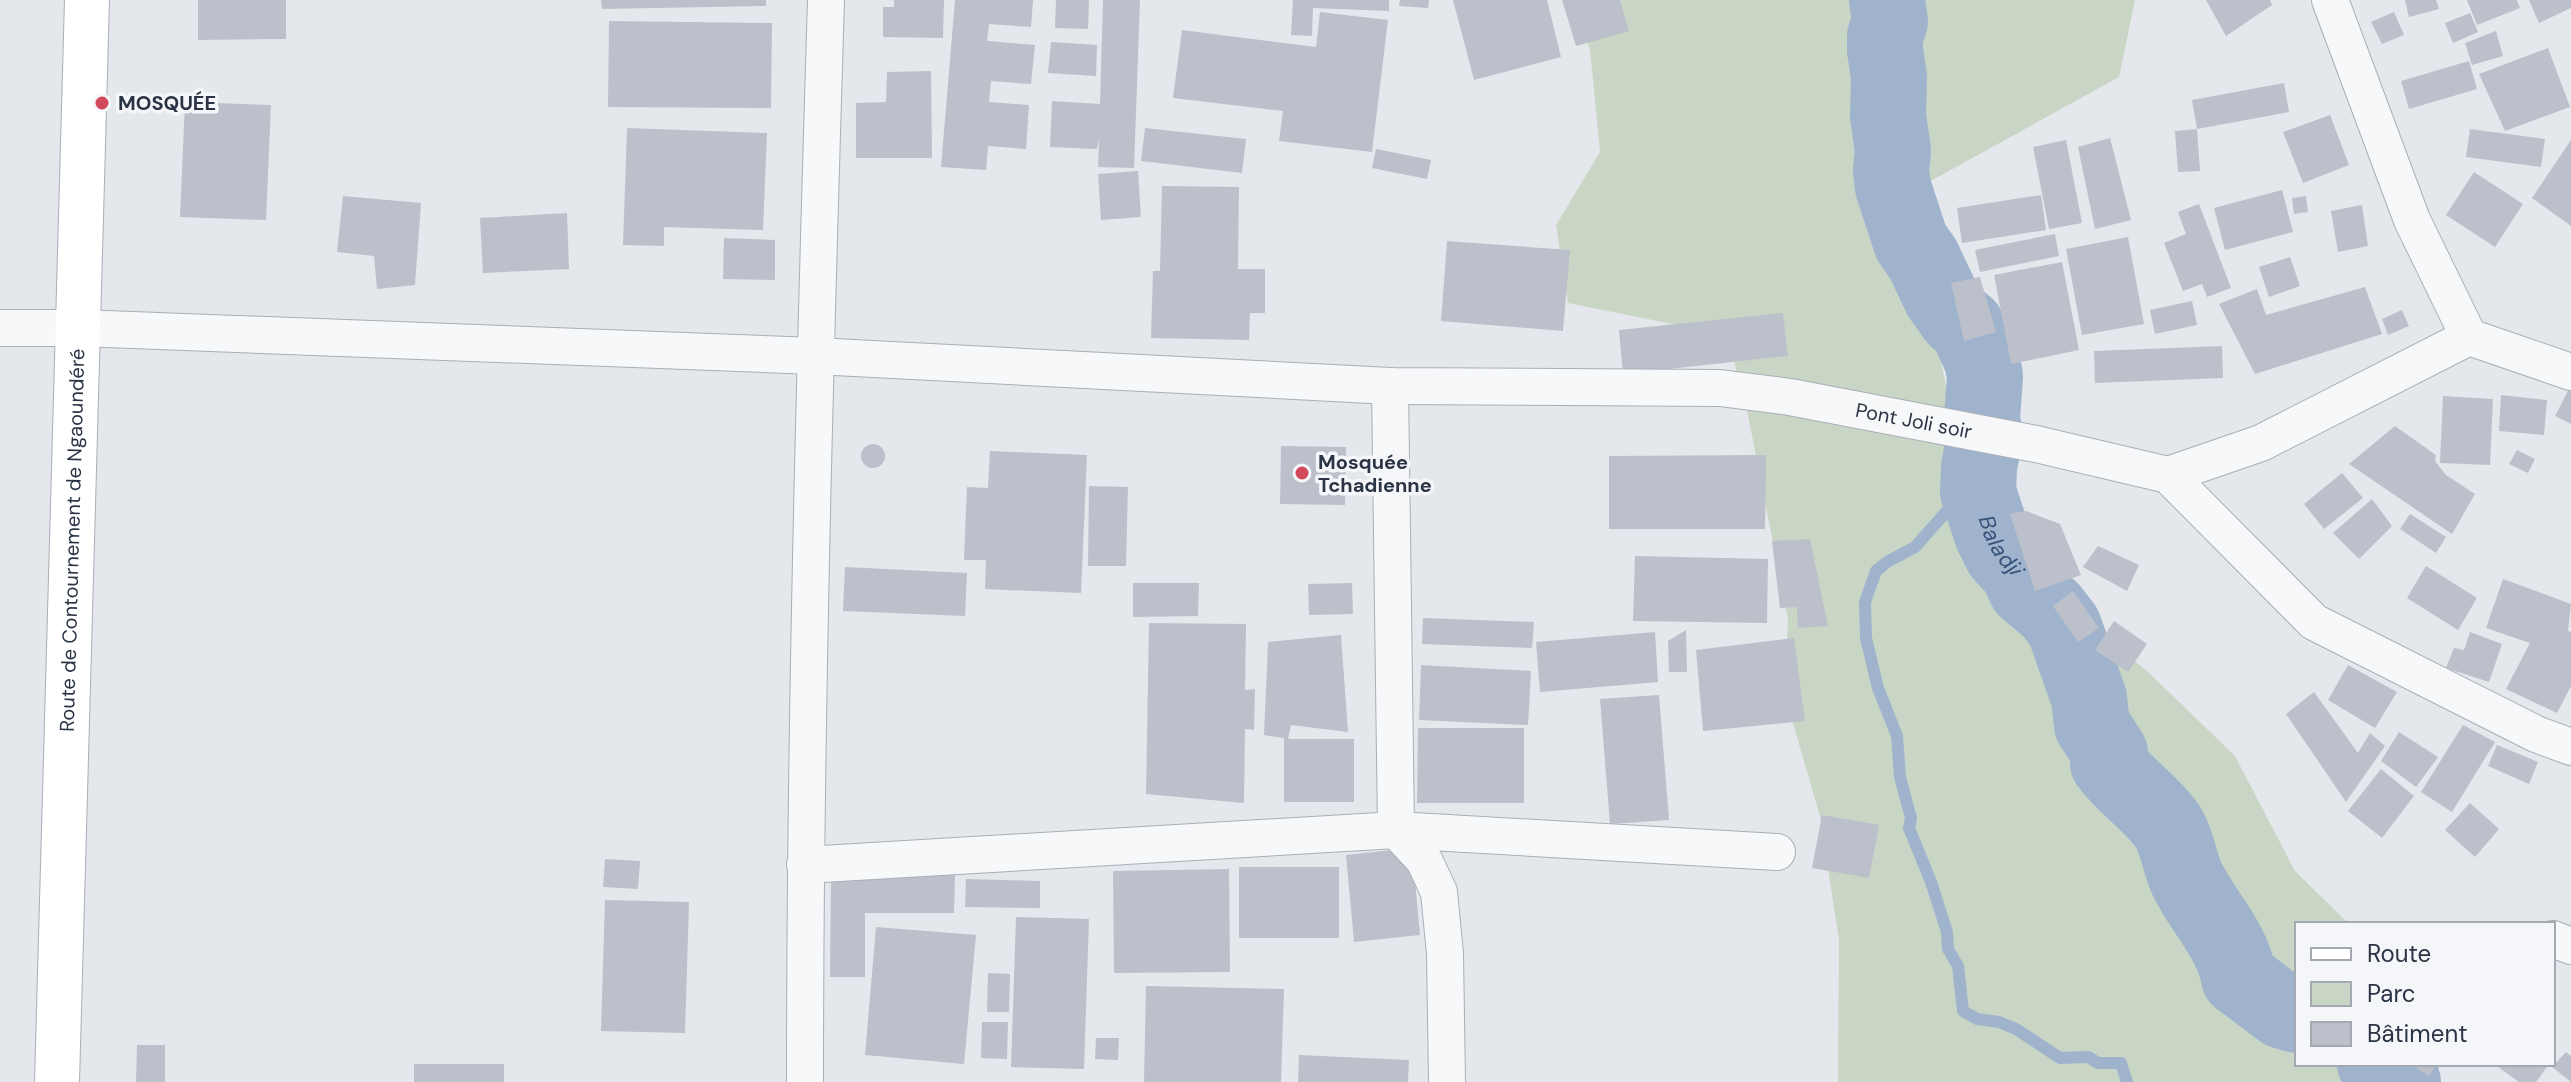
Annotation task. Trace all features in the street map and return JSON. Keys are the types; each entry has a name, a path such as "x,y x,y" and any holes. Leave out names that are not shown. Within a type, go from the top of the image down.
{"street":[{"name":"Route de Contournement de Ngaoundéré","path":"57,1082 87,0"},
{"path":"805,1082 805,865 826,0"},
{"path":"2330,0 2412,220 2469,337 2571,372"},
{"name":"Pont Joli soir","path":"0,328 80,328 815,356 1390,386 1720,388 1790,397 2036,444 2168,475"},
{"path":"2469,337 2261,443 2168,475 2314,622 2536,734 2571,747"},
{"path":"1390,386 1396,830 1424,860 1439,892 1445,954 1447,1082"},
{"path":"805,865 1396,830 1777,852"}],"green space":[{"name":"Baladji","path":"1568,0 2135,0 2119,77 1900,198 1903,246 1937,342 1969,498 2056,598 2147,671 2235,756 2295,871 2347,922 2295,922 2295,1066 2391,1066 2407,1082 1838,1082 1839,940 1820,816 1785,696 1788,619 1747,410 1727,335 1568,303 1556,225 1600,152 1590,49"}],"building":[{"path":"198,0 286,0 286,39 198,40"},
{"path":"601,0 766,0 766,6 602,9"},
{"path":"894,0 944,0 943,38 883,37 883,7 894,7"},
{"path":"955,0 1033,0 1031,27 989,24 987,41 1035,45 1031,84 991,81 989,102 1029,105 1026,149 988,146 986,170 941,167"},
{"path":"1056,0 1089,0 1088,29 1055,28"},
{"path":"1103,0 1140,0 1134,168 1098,167 1099,139 1097,149 1050,147 1052,101 1100,104"},
{"path":"1293,0 1389,0 1389,11 1313,8 1312,36 1291,35"},
{"path":"1400,0 1429,0 1428,8 1399,6"},
{"path":"1453,0 1547,0 1561,57 1474,80"},
{"path":"1562,0 1620,0 1629,31 1576,46"},
{"path":"2206,0 2270,0 2272,5 2226,36"},
{"path":"2405,0 2436,0 2439,9 2409,17"},
{"path":"2467,0 2517,0 2520,8 2477,25"},
{"path":"2529,0 2571,0 2571,8 2539,23"},
{"path":"1320,12 1388,20 1372,152 1279,141 1283,111 1173,98 1182,30 1316,47"},
{"path":"2394,12 2404,35 2382,44 2371,22"},
{"path":"2470,13 2478,32 2453,43 2445,23"},
{"path":"609,21 772,23 771,108 608,107"},
{"path":"2496,31 2503,56 2472,65 2465,43"},
{"path":"1051,42 1097,45 1096,76 1048,73"},
{"path":"2548,48 2570,107 2505,131 2479,74"},
{"path":"2469,61 2477,89 2409,109 2401,81"},
{"path":"931,71 932,158 856,158 856,103 886,102 887,72"},
{"path":"2284,83 2289,112 2197,129 2192,100"},
{"path":"185,102 271,105 266,220 180,217"},
{"path":"2330,115 2349,165 2303,183 2283,132"},
{"path":"627,128 767,133 763,230 664,227 664,246 623,245"},
{"path":"1145,128 1246,139 1242,173 1141,161"},
{"path":"2197,129 2200,171 2178,172 2175,131"},
{"path":"2470,129 2545,139 2541,167 2466,157"},
{"path":"2110,138 2131,220 2095,229 2078,147"},
{"path":"2066,140 2082,223 2049,229 2033,147"},
{"path":"2571,140 2571,226 2532,198"},
{"path":"1376,149 1431,160 1427,179 1372,168"},
{"path":"1138,171 1141,217 1101,220 1098,174"},
{"path":"2474,172 2523,204 2495,247 2446,215"},
{"path":"1162,186 1239,187 1238,269 1265,269 1265,313 1250,313 1249,340 1151,338 1153,271 1160,271"},
{"path":"2282,190 2293,232 2225,250 2214,208"},
{"path":"2041,195 2046,230 1962,243 1957,208"},
{"path":"343,196 421,203 415,285 377,289 374,256 337,252"},
{"path":"2306,196 2308,212 2294,214 2292,198"},
{"path":"2199,204 2231,288 2207,297 2202,284 2183,291 2164,243 2186,234 2178,212"},
{"path":"2362,205 2368,246 2338,252 2331,211"},
{"path":"567,213 569,269 483,273 480,218"},
{"path":"2055,234 2059,256 1980,272 1975,250"},
{"path":"2128,237 2144,324 2082,335 2066,249"},
{"path":"724,238 775,240 775,280 723,279"},
{"path":"1447,241 1570,250 1563,331 1441,321"},
{"path":"2290,257 2300,286 2269,297 2259,267"},
{"path":"2062,262 2079,350 2011,364 1994,275"},
{"path":"1980,277 1996,332 1964,341 1951,283"},
{"path":"2365,287 2382,334 2255,374 2219,304 2257,289 2266,315"},
{"path":"2192,301 2197,325 2155,334 2150,310"},
{"path":"2402,310 2409,326 2388,335 2382,319"},
{"path":"1783,313 1788,356 1623,374 1619,330"},
{"path":"2222,346 2223,378 2095,383 2094,351"},
{"path":"2571,390 2571,424 2555,416"},
{"path":"2501,395 2547,400 2544,435 2499,431"},
{"path":"2443,396 2493,399 2490,465 2440,463"},
{"path":"2395,426 2436,455 2435,461 2446,475 2475,494 2452,534 2349,464"},
{"path":"873,444 882,447 885,456 882,465 873,468 864,465 861,456 864,447"},
{"path":"1281,446 1346,447 1345,505 1280,504"},
{"path":"2517,450 2535,459 2528,473 2509,464"},
{"path":"990,451 1087,455 1081,593 985,589 986,560 964,560 967,487 988,488"},
{"path":"1766,455 1765,529 1609,529 1609,456"},
{"path":"2342,473 2363,498 2324,529 2304,504"},
{"path":"1089,486 1128,487 1126,566 1088,566"},
{"path":"2372,499 2392,526 2359,559 2333,533"},
{"path":"2026,511 2060,524 2081,575 2035,591 2010,514"},
{"path":"2410,514 2446,537 2436,553 2400,529"},
{"path":"1810,539 1828,626 1798,628 1797,607 1780,608 1772,541"},
{"path":"2098,546 2139,565 2127,591 2083,567"},
{"path":"1635,556 1768,559 1767,623 1633,621"},
{"path":"2426,566 2477,598 2458,630 2407,598"},
{"path":"845,567 967,573 965,616 843,611"},
{"path":"2503,579 2571,604 2568,631 2571,632 2571,686 2557,713 2506,689 2530,643 2486,628"},
{"path":"1133,583 1199,583 1198,616 1133,617"},
{"path":"1352,583 1353,614 1309,615 1308,584"},
{"path":"2073,591 2099,628 2078,642 2053,606"},
{"path":"1423,618 1534,622 1532,648 1422,644"},
{"path":"2114,621 2147,644 2128,672 2095,650"},
{"path":"1149,623 1246,624 1245,690 1255,689 1254,730 1245,729 1244,803 1146,794"},
{"path":"1686,630 1687,672 1669,672 1668,641"},
{"path":"1655,632 1658,682 1540,692 1536,642"},
{"path":"2470,632 2502,644 2489,682 2446,668 2454,648 2464,650"},
{"path":"1341,635 1348,732 1291,725 1288,739 1354,739 1354,802 1284,802 1284,738 1264,735 1268,642"},
{"path":"1794,638 1805,721 1703,731 1696,650"},
{"path":"1421,665 1531,671 1528,725 1419,720"},
{"path":"2348,665 2397,692 2375,728 2328,700"},
{"path":"2314,692 2358,753 2370,733 2385,746 2346,802 2286,714"},
{"path":"1659,695 1669,820 1610,824 1600,699"},
{"path":"2463,725 2495,742 2452,812 2421,792"},
{"path":"1418,728 1524,728 1524,803 1417,803"},
{"path":"2399,732 2438,757 2416,787 2381,761"},
{"path":"2497,745 2538,762 2529,784 2488,766"},
{"path":"2381,769 2414,796 2382,838 2348,811"},
{"path":"2470,803 2499,829 2475,857 2445,830"},
{"path":"1822,815 1879,825 1869,878 1812,868"},
{"path":"1412,848 1420,935 1354,942 1346,855"},
{"path":"605,859 640,861 638,889 603,887"},
{"path":"1239,867 1339,867 1339,938 1239,938"},
{"path":"1229,869 1230,972 1114,973 1113,871"},
{"path":"831,875 955,875 954,913 865,913 865,977 830,977"},
{"path":"966,879 1040,881 1040,908 965,907"},
{"path":"605,900 689,902 685,1033 601,1031"},
{"path":"1016,917 1089,919 1084,1069 1011,1067"},
{"path":"876,927 976,935 964,1064 865,1055"},
{"path":"988,973 1010,974 1009,1012 987,1012"},
{"path":"1146,986 1284,989 1281,1082 1144,1082"},
{"path":"982,1022 1008,1022 1007,1059 981,1058"},
{"path":"1096,1038 1119,1038 1118,1060 1095,1059"},
{"path":"137,1045 165,1045 165,1082 136,1082"},
{"path":"2566,1052 2571,1056 2571,1082 2552,1067"},
{"path":"1299,1055 1409,1060 1408,1082 1298,1082"},
{"path":"414,1064 504,1064 504,1082 414,1082"},
{"path":"2413,1066 2436,1066 2429,1076"},
{"path":"2497,1066 2548,1066 2536,1082 2519,1082"}],"waterway":[{"name":"Baladji","path":"1887,0 1890,22 1885,36 1885,50 1889,77 1888,116 1893,151 1893,187 1911,242 1941,297 1956,318 1967,327 1982,360 1985,435 1978,492 1992,534 2026,589 2051,610 2064,627 2089,698 2092,725 2110,753 2108,763 2168,827 2187,879 2224,939 2239,978 2283,1011 2295,1014"},
{"path":"1978,492 1947,511 1915,547 1876,571 1865,602 1866,638 1878,688 1897,736 1900,777 1911,818 1909,828 1931,882 1947,932 1948,949 1958,966 1963,1011 1977,1019 1999,1022 2016,1029 2060,1058 2088,1057 2098,1063 2121,1063 2127,1082"},
{"name":"Baladji","path":"2378,1066 2403,1082"}],"place":[{"name":"MOSQUÉE","path":"102,103"},
{"name":"Mosquée Tchadienne","path":"1302,473"}]}
